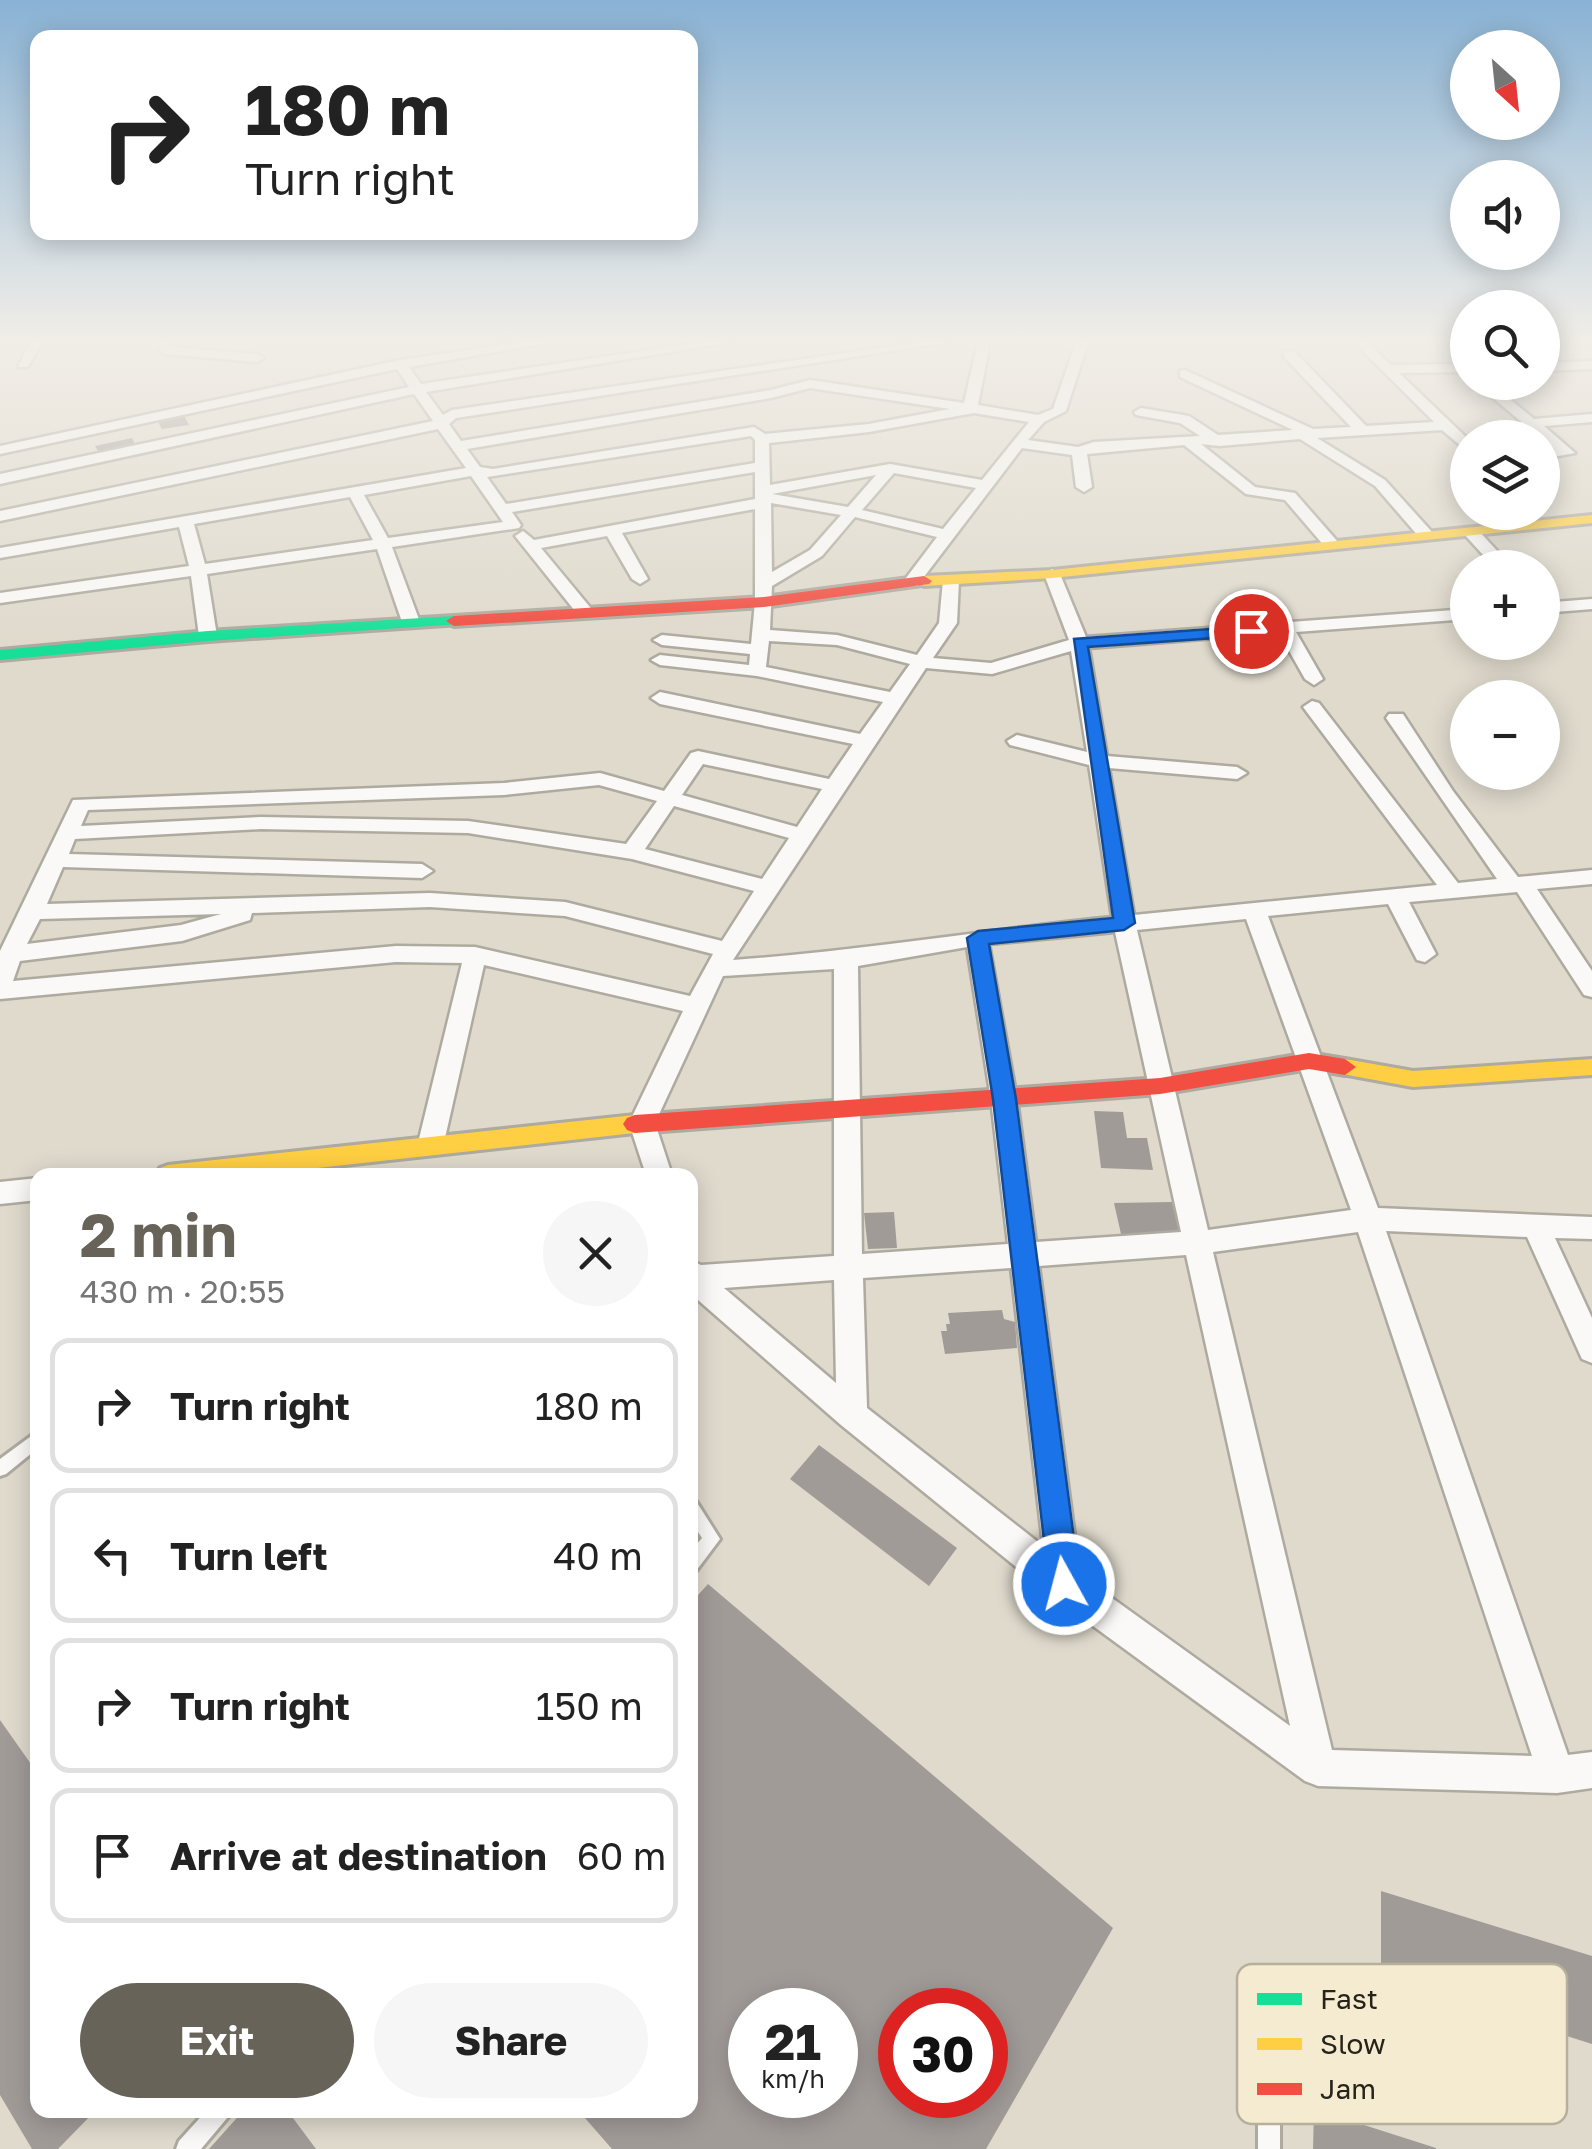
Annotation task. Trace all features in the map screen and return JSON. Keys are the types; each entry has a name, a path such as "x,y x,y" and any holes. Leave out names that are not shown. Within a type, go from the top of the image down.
{"street":[{"path":"0,450 36,442"},
{"path":"0,479 169,442"},
{"path":"0,516 353,442"},
{"path":"455,442 513,525 584,612"},
{"path":"458,446 484,442"},
{"path":"0,553 475,471 494,473 684,442"},
{"path":"757,671 763,594 762,442"},
{"path":"912,582 1018,442"},
{"path":"1020,442 1079,452 1094,446 1211,442"},
{"path":"1319,442 1380,483 1426,535"},
{"path":"1190,443 1251,491 1290,496 1332,545"},
{"path":"1079,452 1084,487"},
{"path":"503,509 763,466"},
{"path":"531,545 890,468 984,485"},
{"path":"763,594 816,553 890,468"},
{"path":"355,492 383,543 411,622"},
{"path":"762,497 852,512 947,536"},
{"path":"0,655 1052,574 1592,519"},
{"path":"186,522 208,636"},
{"path":"0,598 513,525"},
{"path":"612,530 640,579"},
{"path":"1470,531 1488,550"},
{"path":"1052,574 1079,643 1124,923 1318,1768"},
{"path":"657,1168 642,1124 721,960 834,786 948,623 951,580"},
{"path":"1560,607 1592,604"},
{"path":"896,699 661,650 837,640 922,662 992,669 1079,643 1450,615"},
{"path":"1285,629 1314,679"},
{"path":"660,698 865,741"},
{"path":"1312,707 1452,890"},
{"path":"1396,718 1445,794 1517,884 1592,989"},
{"path":"1016,741 1098,761 1237,773"},
{"path":"632,852 665,799 698,757 834,786"},
{"path":"698,1006 475,955 396,954 0,989 10,954 33,912 80,804 504,789 600,778 802,835"},
{"path":"68,833 260,823 468,827 632,852 768,888"},
{"path":"56,860 422,871"},
{"path":"33,912 430,900 566,909 721,960 846,960 978,938 1591,879"},
{"path":"1396,896 1425,954"},
{"path":"10,954 182,932 280,904"},
{"path":"1254,910 1368,1220 1558,1775"},
{"path":"978,938 1004,1099 1064,1584"},
{"path":"430,1146 475,955"},
{"path":"846,960 846,1269 852,1416"},
{"path":"231,1168 642,1124 1160,1086 1309,1061 1413,1078 1592,1067"},
{"path":"0,1193 30,1190"},
{"path":"698,1275 846,1269 1195,1243 1368,1220 1592,1228"},
{"path":"1538,1228 1592,1350"},
{"path":"698,1281 852,1416 1064,1584 1318,1768 1558,1775 1592,1770"}],"lane":[{"path":"0,1470 30,1445"},
{"path":"698,1518 712,1539 698,1556"},
{"path":"187,2149 213,2118"},
{"path":"1268,2149 1269,2124"}],"building":[{"path":"134,442 136,446 101,456 95,446"},
{"path":"1094,1111 1123,1112 1127,1138 1147,1138 1153,1170 1101,1168"},
{"path":"1172,1202 1180,1234 1121,1234 1114,1203"},
{"path":"894,1212 897,1248 868,1249 864,1213"},
{"path":"1002,1310 1004,1319 1015,1322 1017,1348 945,1354 941,1331 947,1331 946,1324 950,1324 948,1313"},
{"path":"819,1445 957,1548 929,1586 790,1479"},
{"path":"708,1584 1113,1928 1008,2111 1008,1988 878,1988 878,2118 1004,2118 986,2149 612,2149 585,2118 698,2118 698,1595"},
{"path":"0,1720 30,1763 30,2118 88,2118 58,2149 32,2149 0,2095"},
{"path":"1381,1891 1592,1956 1592,2044 1567,2036 1567,1964 1381,1964"},
{"path":"237,2118 293,2118 316,2149 209,2149"},
{"path":"1314,2124 1361,2124 1436,2148 1436,2149 1313,2149"}],"traffic: fast":[{"path":"0,655 208,636 454,621"}],"traffic: slow":[{"path":"924,581 1052,574 1592,519"},
{"path":"1345,1067 1413,1079 1592,1067"},
{"path":"232,1168 635,1124"}],"traffic: jam":[{"path":"454,621 764,602 924,581"},
{"path":"635,1124 1160,1086 1309,1061 1345,1067"}],"route":[{"path":"1064,1584 1004,1099 978,938 1124,923 1079,643 1251,631"}]}
